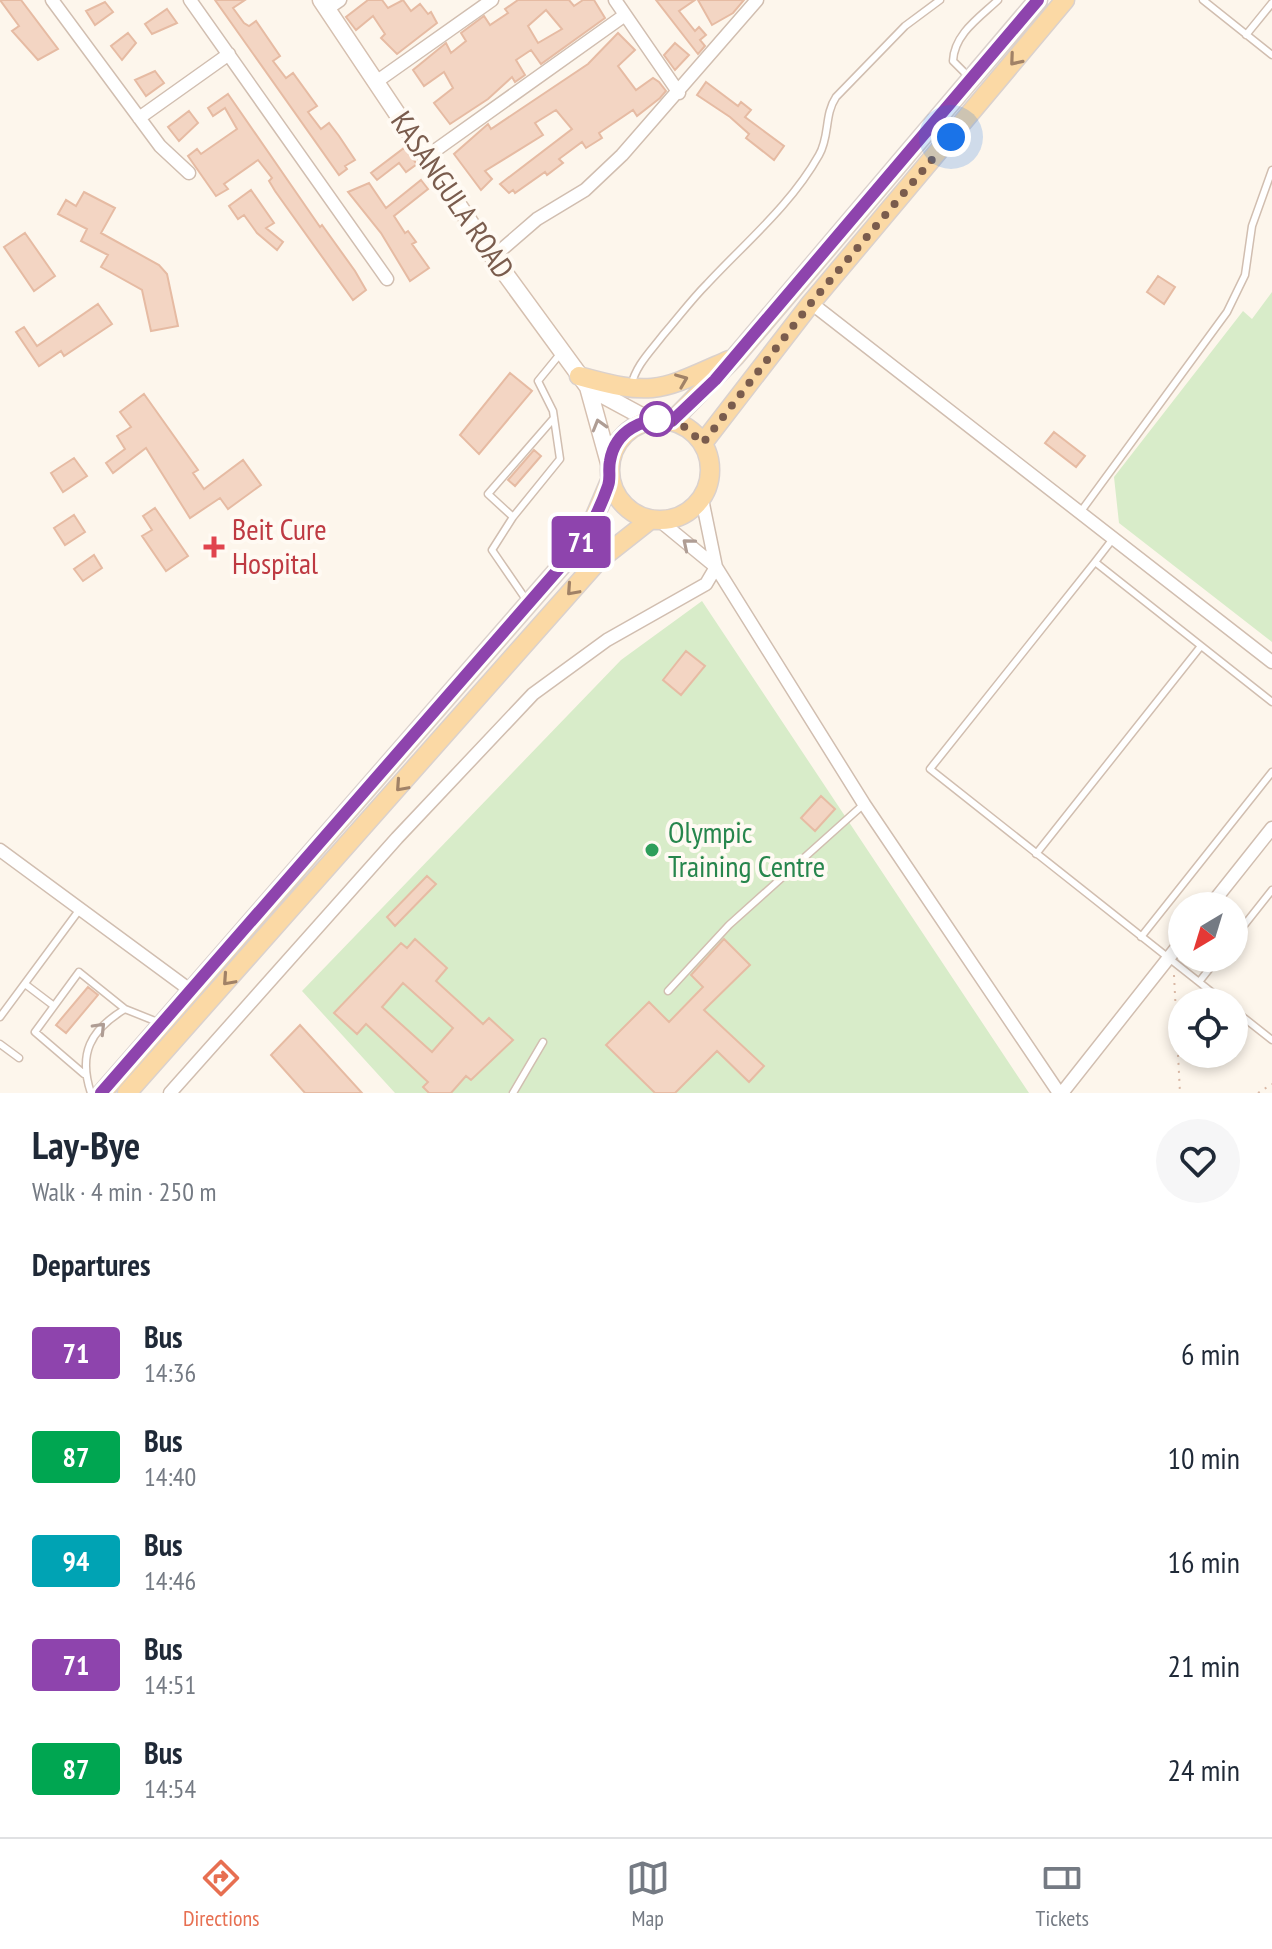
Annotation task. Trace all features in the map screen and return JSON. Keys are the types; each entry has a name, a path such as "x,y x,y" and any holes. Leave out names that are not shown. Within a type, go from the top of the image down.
{"main road":[{"path":"672,421 735,357 1038,0"},
{"path":"703,443 811,303 1065,0"},
{"name":"KASANGULA ROAD","path":"329,3 376,82 493,257 584,381 610,472"},
{"path":"584,381 631,390 657,390 735,357"},
{"name":"KASANGULA ROAD","path":"584,381 649,420"},
{"path":"102,1093 529,604 589,530 625,433 649,420 672,421 689,429 703,443 710,471 702,499 679,517 655,520 598,561 127,1093"},
{"path":"610,472 625,506 655,520"}],"street":[{"path":"52,0 160,146 189,173"},
{"path":"190,0 387,279"},
{"path":"376,82 492,0"},
{"path":"615,0 679,93"},
{"path":"493,257 537,219 585,190 679,93 757,0"},
{"path":"426,157 625,15"},
{"path":"139,118 229,54"},
{"path":"811,303 1272,662"},
{"path":"702,499 716,567 864,804 1060,1093 1168,959"},
{"path":"655,520 716,567"},
{"path":"170,1093 397,838 533,694 607,640 706,584 716,567"},
{"path":"1221,892 1272,828"},
{"path":"0,850 190,990"}],"lane":[{"path":"631,390 635,371 648,354 706,284 764,227 819,155 825,140 828,109 836,97 905,26 940,0"},
{"path":"971,78 953,61 955,45 964,32 998,0"},
{"path":"1203,0 1272,55"},
{"path":"1246,35 1272,3"},
{"path":"1079,514 1227,312 1245,275 1252,226 1272,170"},
{"path":"529,604 492,550 513,517 560,459 554,418 538,381 562,352"},
{"path":"513,517 488,494 554,418"},
{"path":"1112,540 930,769 1168,957"},
{"path":"1095,562 1272,702"},
{"path":"1036,854 1201,646"},
{"path":"1141,937 1272,772"},
{"path":"668,991 729,925 864,804"},
{"path":"1248,920 1272,890"},
{"path":"0,1017 80,909"},
{"path":"84,1074 35,1032 79,972 125,1009 161,1024"},
{"path":"1186,972 1206,988"},
{"path":"1199,982 1207,972"},
{"path":"25,984 54,1006"},
{"path":"91,1093 84,1074 88,1042 110,1018 125,1009"},
{"path":"1248,1021 1272,1040"},
{"path":"513,1093 543,1042"},
{"path":"0,1044 19,1058"}],"path":[{"path":"1173,972 1180,1093"},
{"path":"1258,1093 1272,1084"}],"green space":[{"path":"1272,292 1272,642 1119,523 1114,477 1243,311 1252,319"},
{"name":"Olympic Training Centre","path":"702,601 1029,1093 395,1093 302,991 621,660"}],"building":[{"path":"0,0 21,0 58,49 38,60 12,31 19,26"},
{"path":"215,0 245,0 233,8 249,26 256,21 280,56 273,61 286,78 293,73 317,106 308,112 321,129 329,123 355,160 345,166 347,169 339,175"},
{"path":"368,0 382,0 388,8 403,0 411,11 420,4 428,14 431,12 437,23 397,54 381,38 385,34 373,16 356,30 346,17"},
{"path":"518,0 569,0 574,6 583,0 594,0 605,18 541,64 531,50 516,60 525,75 515,82 512,77 488,99 450,124 434,103 453,88 444,72 424,86 413,70 446,43 451,53 466,41 461,33 484,16 490,25 508,13 505,9","holes":["546,10 562,29 538,43 528,26"]},
{"path":"656,0 695,0 679,11 695,31 699,27 706,35 700,40 705,46 698,54"},
{"path":"698,0 744,0 733,13 712,25"},
{"path":"105,2 113,12 95,25 86,11"},
{"path":"167,9 177,23 152,34 145,24"},
{"path":"128,33 136,43 122,60 111,46"},
{"path":"618,33 635,50 618,66 636,90 653,78 659,82 666,91 660,98 637,116 633,110 599,133 602,138 586,148 582,142 559,159 563,163 547,175 545,172 515,193 513,190 509,193 500,184 572,129 556,110 535,123 543,135 485,171 492,179 481,190 454,154 488,124 491,129 588,64"},
{"path":"675,43 689,55 675,70 664,55"},
{"path":"155,71 164,83 146,96 135,80"},
{"path":"706,82 738,106 741,102 751,110 745,117 784,146 774,160 746,138 749,134 730,117 697,95"},
{"path":"228,94 320,227 322,225 355,271 366,290 353,300 275,191 269,181 272,178 258,160 224,184 228,189 216,196 188,156 197,149 201,154 237,129 225,108 213,116 208,108"},
{"path":"189,111 198,123 179,141 168,127"},
{"path":"404,148 417,164 406,172 399,163 377,180 371,173"},
{"path":"421,180 428,189 394,216 405,233 408,231 416,242 412,244 429,268 410,281 381,233 348,192 369,183 386,208"},
{"path":"251,190 274,223 266,228 283,242 277,250 257,233 244,215 238,219 229,206"},
{"path":"84,192 115,208 101,233 159,265 167,274 178,326 151,331 142,290 101,267 108,255 81,241 87,229 58,214 66,200 76,206"},
{"path":"25,233 55,276 34,291 4,247"},
{"path":"1158,276 1175,287 1164,304 1147,292"},
{"path":"98,304 112,324 64,356 61,351 39,366 16,332 24,327 37,346"},
{"path":"510,373 532,391 479,454 460,435"},
{"path":"144,394 198,470 193,473 204,489 243,460 261,485 228,509 220,498 190,518 146,448 113,473 106,463 125,449 117,436 131,427 120,412"},
{"path":"1054,432 1085,456 1076,467 1045,443"},
{"path":"534,450 541,456 515,486 508,480"},
{"path":"74,458 87,476 63,492 51,473"},
{"path":"155,508 188,556 166,571 142,536 152,530 143,516"},
{"path":"74,515 85,532 65,545 54,528"},
{"path":"94,555 102,568 83,581 74,569"},
{"path":"686,651 705,666 681,695 663,680"},
{"path":"821,796 835,809 815,831 801,818"},
{"path":"427,876 436,884 395,926 387,917"},
{"path":"415,939 447,968 436,981 483,1024 489,1018 513,1040 471,1080 466,1076 451,1093 429,1093 423,1087 428,1082 366,1024 357,1034 334,1013 401,943 407,948","holes":["403,983 453,1028 432,1052 382,1007"]},
{"path":"724,939 750,965 704,1010 764,1066 749,1082 717,1051 675,1093 655,1093 606,1045 649,1002 669,1022 703,987 691,975"},
{"path":"88,987 98,995 66,1033 56,1025"},
{"path":"300,1025 362,1093 305,1093 271,1055"}],"bus line":[{"name":"71","path":"101,1093 576,549 598,513 610,481 609,463 620,439 631,428 649,420 672,421 715,380 1038,0"}],"place":[{"name":"Beit Cure Hospital","path":"214,547"},
{"name":"Olympic Training Centre","path":"652,850"}],"route":[{"path":"657,419 681,424 703,443 811,303 951,137"}]}
